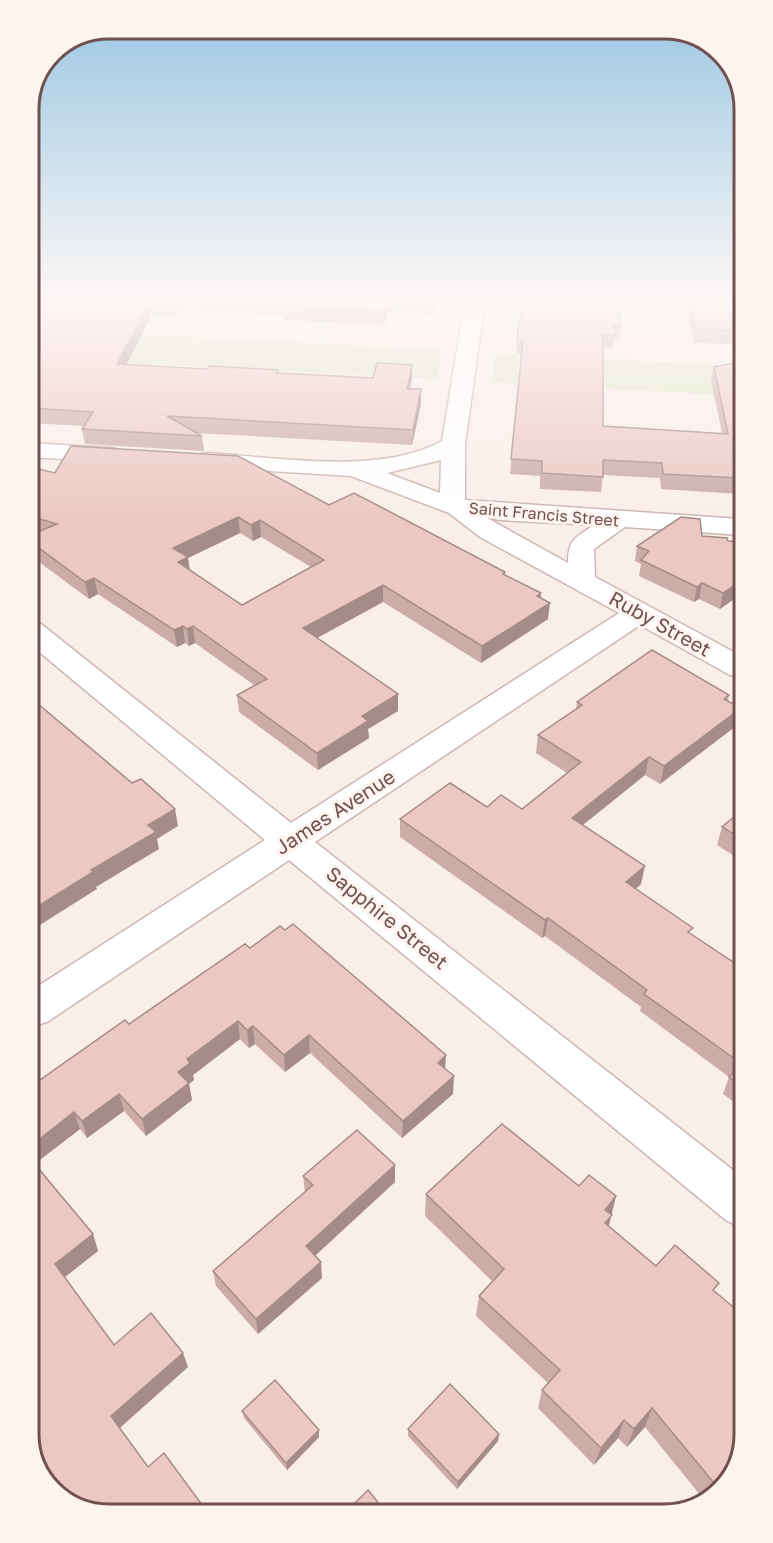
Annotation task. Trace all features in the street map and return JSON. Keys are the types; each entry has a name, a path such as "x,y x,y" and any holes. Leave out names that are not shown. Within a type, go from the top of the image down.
{"street":[{"path":"452,506 453,444 464,373"},
{"path":"354,469 394,466 428,459 453,444"},
{"path":"39,451 134,456"},
{"name":"Saint Francis Street","path":"181,459 354,469 452,506 501,513 734,527"},
{"name":"Ruby Street","path":"452,506 489,531 734,664"},
{"path":"580,579 581,546 619,520"},
{"name":"James Avenue","path":"39,1006 638,613"},
{"name":"Sapphire Street","path":"39,637 734,1198"}],"green space":[{"path":"321,373 438,373 437,379"},
{"path":"493,373 734,373 734,396 492,382"}],"building":[{"path":"39,373 277,373 373,378 374,373 410,373 407,389 421,389 413,430 167,416 202,436 82,429 93,412 39,409"},
{"path":"520,373 603,373 603,426 728,434 715,373 734,373 734,478 663,474 662,463 603,460 603,477 542,473 542,461 511,459"},
{"path":"71,446 238,456 329,505 354,493 505,572 503,574 541,593 537,596 550,603 482,646 383,585 303,628 398,694 362,716 368,721 317,753 237,695 267,679 193,626 187,629 183,626 174,630 94,578 85,582 39,548 39,531 57,524 39,519 39,469 55,473","holes":["238,517 251,525 260,520 324,560 242,605 178,562 188,557 173,548"]},
{"path":"681,517 700,519 702,536 727,538 728,541 734,541 734,586 723,593 702,583 697,587 641,560 649,551 637,546"},
{"path":"652,650 729,695 724,699 734,704 734,713 664,766 649,757 572,818 645,866 626,882 693,928 688,932 734,963 734,1058 644,994 647,990 548,918 545,920 400,819 450,783 487,807 501,795 522,809 581,762 538,735 582,705 577,702"},
{"path":"39,705 132,783 141,779 175,809 148,825 156,832 91,870 93,872 39,906"},
{"path":"734,817 734,834 722,827"},
{"path":"293,924 446,1055 438,1063 454,1076 403,1121 309,1035 284,1055 253,1026 247,1030 238,1021 187,1059 190,1063 178,1072 189,1083 142,1119 119,1094 82,1121 74,1112 39,1139 39,1081 125,1020 129,1024 245,944 250,948 280,926 285,930"},
{"path":"502,1124 579,1186 589,1175 616,1196 605,1210 612,1215 605,1223 656,1266 675,1245 719,1283 713,1290 734,1308 734,1434 730,1457 717,1480 714,1483 652,1408 634,1429 624,1420 601,1448 542,1390 560,1370 479,1296 504,1269 426,1194"},
{"path":"357,1130 395,1165 306,1246 321,1262 256,1319 213,1271 313,1185 303,1176"},
{"path":"39,1169 93,1234 55,1264 114,1345 151,1313 183,1353 111,1416 148,1467 164,1453 201,1504 95,1503 78,1497 63,1487 44,1461 39,1434"},
{"path":"275,1380 319,1430 286,1463 242,1411"},
{"path":"450,1384 499,1434 458,1482 408,1429"},
{"path":"368,1490 379,1504 354,1504"}]}
